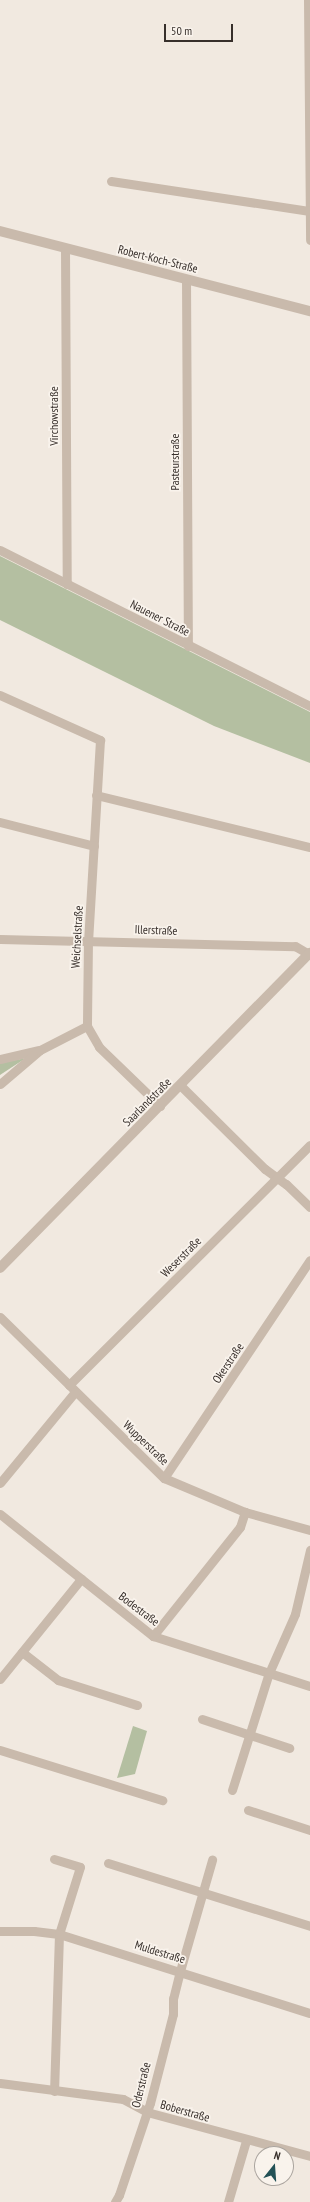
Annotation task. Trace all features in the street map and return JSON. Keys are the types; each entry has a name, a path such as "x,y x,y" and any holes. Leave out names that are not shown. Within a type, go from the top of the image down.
{"street":[{"path":"308,0 310,240"},
{"path":"110,181 310,211"},
{"name":"Robert-Koch-Straße","path":"0,232 310,311"},
{"name":"Virchowstraße","path":"64,248 67,584"},
{"name":"Pasteurstraße","path":"186,279 188,646"},
{"name":"Nauener Straße","path":"0,550 188,646 310,706"},
{"name":"Weichselstraße","path":"0,696 100,740 88,940 87,1026"},
{"path":"96,795 310,848"},
{"path":"0,822 94,846"},
{"name":"Illerstraße","path":"0,939 295,946 310,954"},
{"name":"Saarlandstraße","path":"0,1268 310,954"},
{"path":"0,1084 40,1050 87,1026 99,1047 160,1106"},
{"path":"0,1059 40,1050"},
{"path":"181,1086 277,1178 310,1207"},
{"name":"Weserstraße","path":"0,1483 72,1388 310,1145"},
{"name":"Okerstraße","path":"164,1478 310,1260"},
{"name":"Wupperstraße","path":"0,1317 164,1478 245,1512 310,1530"},
{"path":"152,1636 240,1527 245,1512"},
{"name":"Bodestraße","path":"0,1514 152,1636 310,1686"},
{"path":"232,1790 269,1673 295,1614 310,1550"},
{"path":"0,1679 81,1579"},
{"path":"22,1652 58,1680 137,1705"},
{"path":"202,1719 289,1748"},
{"path":"0,1750 162,1800"},
{"path":"248,1810 310,1830"},
{"path":"54,1859 80,1867 60,1934 54,2091"},
{"name":"Oderstraße","path":"115,2202 147,2112 173,2014 173,1999 180,1971 212,1860"},
{"path":"108,1863 310,1926"},
{"name":"Muldestraße","path":"0,1931 34,1931 60,1934 310,2013"},
{"name":"Boberstraße","path":"0,2083 123,2099 147,2112 246,2141 310,2156"},
{"path":"228,2202 246,2141"}],"green space":[{"path":"0,556 310,712 310,763 214,726 0,620"},
{"path":"26,1058 0,1075 0,1063"},
{"path":"133,1726 147,1731 135,1774 117,1778"}]}
